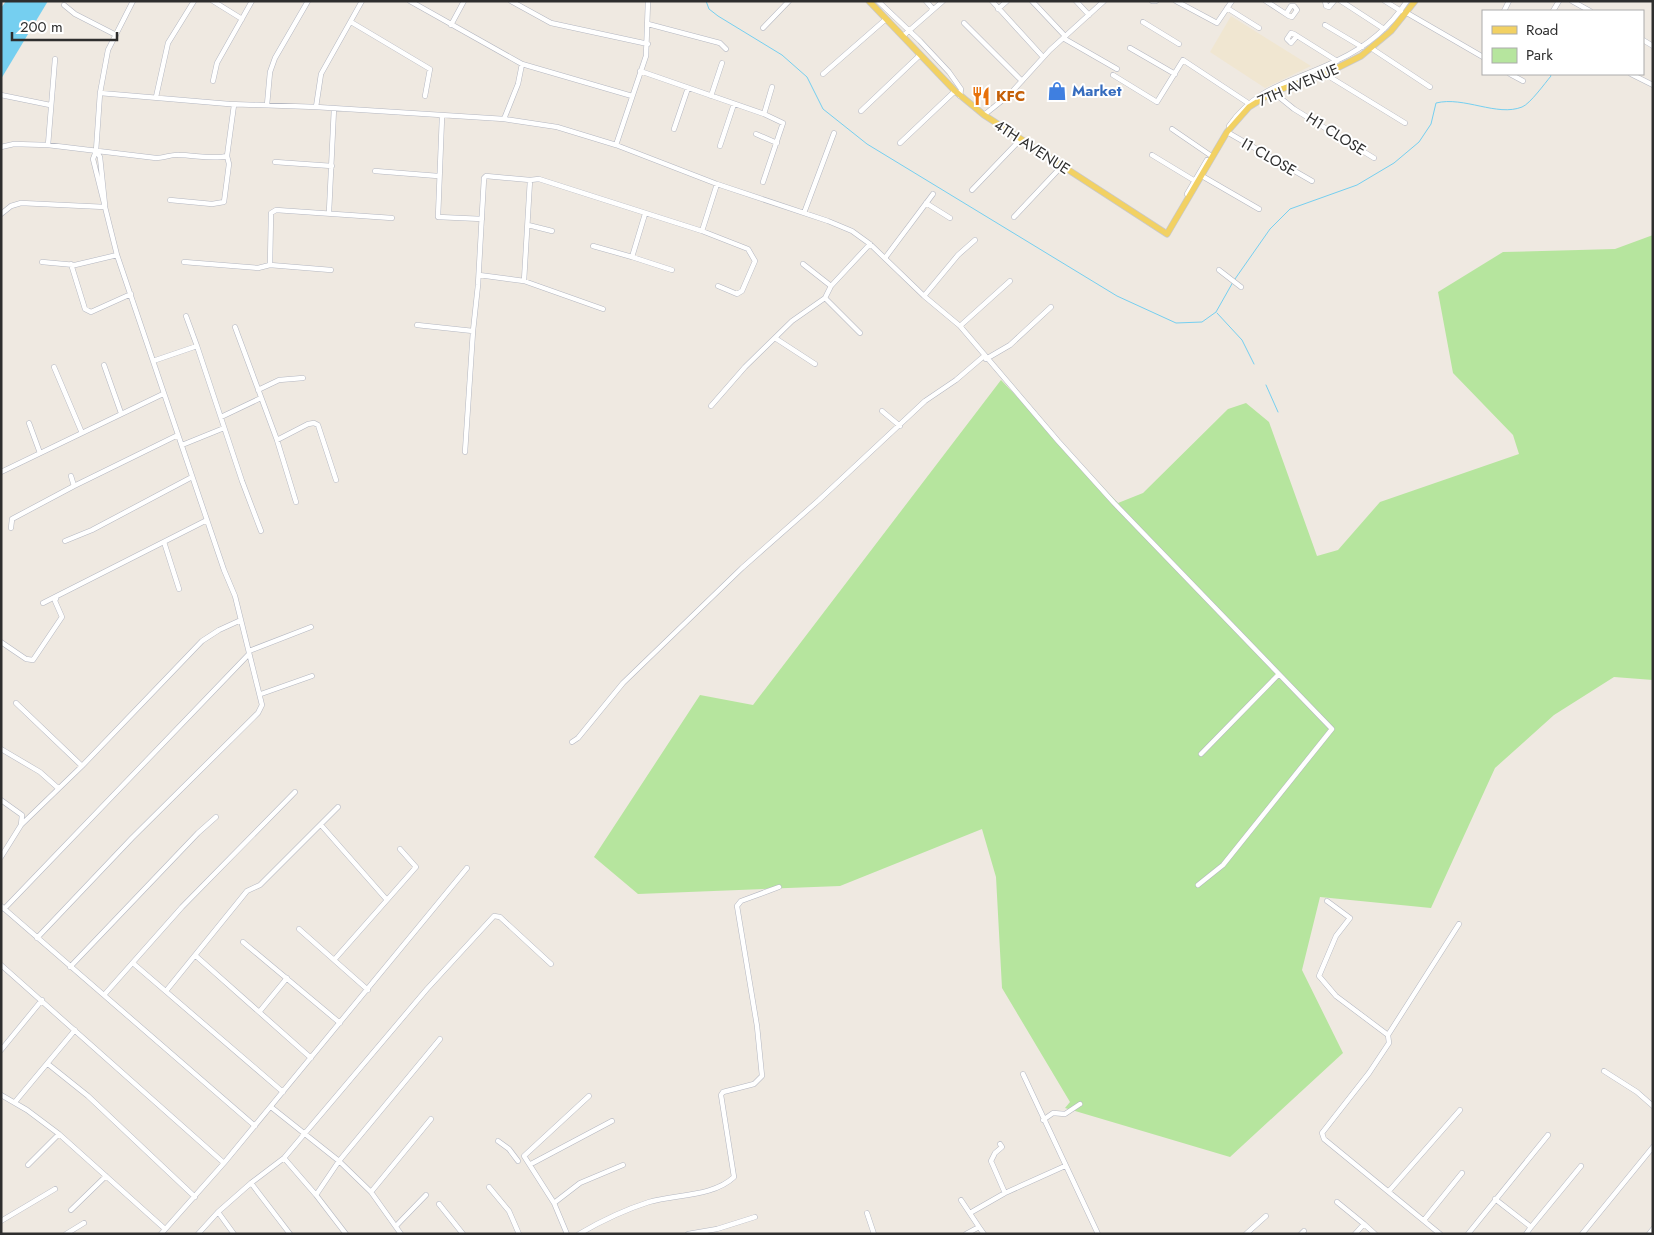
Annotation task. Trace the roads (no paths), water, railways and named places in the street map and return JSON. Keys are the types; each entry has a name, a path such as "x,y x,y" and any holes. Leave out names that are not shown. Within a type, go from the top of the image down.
{"main road":[{"name":"4TH AVENUE","path":"869,1 957,93 984,115 1166,234"},
{"name":"7TH AVENUE","path":"1166,234 1227,132 1249,107 1273,92 1325,74 1372,48 1414,1"}],"street":[{"path":"37,938 261,710 261,694 235,596 192,478 117,255 93,159 96,151 100,93 108,50 133,1"},
{"path":"156,97 168,43 194,1"},
{"path":"213,1 242,19"},
{"path":"213,81 217,63 252,1"},
{"path":"267,105 270,72 275,58 308,1"},
{"path":"316,107 320,74 362,1"},
{"path":"410,1 522,64 632,96"},
{"path":"451,25 464,1"},
{"path":"511,1 551,23 648,44"},
{"path":"616,145 648,44 648,1"},
{"path":"763,28 789,1"},
{"path":"878,1 910,30 949,72 960,89 900,143"},
{"path":"926,1 933,9"},
{"path":"903,36 943,1"},
{"path":"992,1 1043,57"},
{"path":"998,9 1007,1"},
{"path":"1032,1 1064,37 1117,69"},
{"path":"1076,1 1090,15"},
{"path":"984,115 1022,81 1043,57 1104,1"},
{"path":"1176,1 1217,24 1232,1"},
{"path":"1266,1 1286,14"},
{"path":"1325,1 1326,6 1329,7 1334,1"},
{"path":"1341,1 1384,29"},
{"path":"1385,1 1482,56"},
{"path":"1180,209 1210,155 1234,119 1248,103 1272,88 1337,61 1362,47 1404,12 1407,1"},
{"path":"1572,1 1588,10"},
{"path":"64,5 75,14 116,35"},
{"path":"1227,8 1259,28"},
{"path":"879,12 889,11"},
{"path":"823,74 886,19"},
{"path":"351,22 430,69 425,96"},
{"path":"964,22 1022,81"},
{"path":"1143,22 1180,44"},
{"path":"648,24 720,43 726,49"},
{"path":"898,31 904,25"},
{"path":"1325,25 1362,47"},
{"path":"1297,36 1337,61"},
{"path":"1130,48 1175,74"},
{"path":"1372,48 1430,86"},
{"path":"861,111 920,55"},
{"path":"48,145 55,59"},
{"path":"1113,75 1157,102 1183,60 1248,103"},
{"path":"711,96 722,63"},
{"path":"504,120 518,84 522,64"},
{"path":"640,71 764,114 783,123 763,182"},
{"path":"1325,74 1405,123"},
{"path":"1512,75 1523,81"},
{"path":"1633,75 1653,85"},
{"path":"764,114 772,87"},
{"path":"674,129 688,88"},
{"name":"H1 CLOSE","path":"1273,92 1294,109 1374,158"},
{"path":"100,93 234,105 316,107 504,120 557,127 616,145 717,184 852,231 870,244 924,296 960,326 985,358 1114,502 1332,729 1223,865 1198,885"},
{"path":"1,95 50,105"},
{"path":"720,146 734,104"},
{"path":"170,200 212,204 224,202 229,164 227,156 234,105"},
{"path":"329,212 334,108"},
{"path":"442,116 438,176 438,217 482,219"},
{"path":"1172,129 1210,155"},
{"name":"I1 CLOSE","path":"1227,132 1312,181"},
{"path":"756,134 777,143"},
{"path":"804,213 834,134"},
{"path":"972,190 1020,140"},
{"path":"1,147 14,144 48,145 156,158 169,157 176,154 222,158 227,156"},
{"path":"1152,155 1195,181"},
{"path":"275,162 332,166"},
{"path":"1014,217 1061,167"},
{"path":"375,171 438,176"},
{"path":"465,452 473,331 479,275 484,178 486,176 530,180 539,179 702,231 748,249 755,261 740,293 718,286"},
{"path":"1202,176 1259,209"},
{"path":"524,281 530,180"},
{"path":"702,231 717,184"},
{"path":"885,258 933,194"},
{"path":"1,214 11,206 21,203 105,207"},
{"path":"926,203 950,218"},
{"path":"270,265 270,213 283,209 392,218"},
{"path":"632,257 645,214"},
{"path":"528,225 552,231"},
{"path":"924,296 958,255 975,240"},
{"path":"711,406 792,321 825,298 831,286 870,244"},
{"path":"593,246 672,270"},
{"path":"42,262 72,264 117,255"},
{"path":"184,262 258,268 270,265 331,270"},
{"path":"72,264 87,311 91,312 131,294"},
{"path":"803,264 831,286"},
{"path":"1218,270 1241,286"},
{"path":"479,275 524,281 603,309"},
{"path":"960,326 1010,281"},
{"path":"825,298 860,333"},
{"path":"572,742 578,738 623,683 736,574 900,426 928,398 985,358 1010,345 1051,307"},
{"path":"186,316 261,531"},
{"path":"417,325 473,331"},
{"path":"235,328 276,440 296,502"},
{"path":"775,338 816,364"},
{"path":"153,361 196,346"},
{"path":"104,365 121,413"},
{"path":"54,367 82,433"},
{"path":"258,390 279,380 303,378"},
{"path":"1,472 163,394"},
{"path":"221,417 261,398"},
{"path":"882,411 900,426"},
{"path":"29,423 40,454"},
{"path":"276,440 308,424 314,423 318,425 336,480"},
{"path":"182,445 224,428"},
{"path":"11,528 12,519 178,435"},
{"path":"71,476 74,486"},
{"path":"65,541 92,530 192,478"},
{"path":"43,603 207,520"},
{"path":"164,542 179,589"},
{"path":"1,642 26,660 33,660 62,617 55,601 57,596"},
{"path":"1,856 21,825 82,766 202,641 218,630 241,620"},
{"path":"255,1126 3,908 47,867 249,653 310,627"},
{"path":"1201,754 1279,674"},
{"path":"261,694 312,676"},
{"path":"16,703 82,766"},
{"path":"1,749 40,772 58,788"},
{"path":"104,996 182,907 295,792"},
{"path":"1,800 19,810 22,815 21,825"},
{"path":"166,991 247,891 260,885 338,807"},
{"path":"70,967 198,833 216,817"},
{"path":"321,825 387,900"},
{"path":"334,960 416,867 400,848"},
{"path":"161,1234 271,1107 467,868"},
{"path":"579,1234 606,1218 650,1202 706,1191 734,1177 721,1094 754,1084 762,1076 756,1018 737,906 741,901 779,887"},
{"path":"1326,901 1350,918 1336,936 1319,976 1336,996 1388,1035 1390,1043 1322,1133 1324,1139 1440,1234"},
{"path":"198,1234 218,1212 251,1183 284,1158 427,989 494,916 500,917 551,964"},
{"path":"1388,1035 1459,924"},
{"path":"299,929 368,990"},
{"path":"243,942 340,1022"},
{"path":"196,956 311,1058"},
{"path":"134,964 283,1092"},
{"path":"1,965 224,1163"},
{"path":"260,1011 287,978"},
{"path":"1,1050 42,1000"},
{"path":"15,1102 75,1030"},
{"path":"316,1195 339,1162 440,1039"},
{"path":"48,1064 88,1096 195,1196"},
{"path":"1604,1071 1637,1092 1653,1106"},
{"path":"1023,1074 1098,1234"},
{"path":"1,1095 15,1102 59,1134 165,1229"},
{"path":"513,1164 590,1096"},
{"path":"1043,1120 1053,1113 1066,1114 1080,1104"},
{"path":"271,1107 339,1162 371,1192 401,1234"},
{"path":"1389,1191 1460,1110"},
{"path":"371,1192 431,1119"},
{"path":"531,1164 612,1121"},
{"path":"28,1165 59,1134"},
{"path":"1468,1234 1548,1135"},
{"path":"498,1141 510,1149 518,1161"},
{"path":"1000,1144 1002,1147 995,1153 991,1161 1005,1193"},
{"path":"1582,1234 1653,1147"},
{"path":"524,1156 531,1164 554,1203 567,1234"},
{"path":"284,1158 346,1234"},
{"path":"554,1203 576,1184 623,1165"},
{"path":"970,1213 1005,1193 1065,1166"},
{"path":"1526,1234 1580,1166"},
{"path":"1424,1220 1462,1172"},
{"path":"71,1210 106,1176"},
{"path":"251,1183 290,1234"},
{"path":"490,1187 509,1212 518,1234"},
{"path":"2,1218 55,1189"},
{"path":"396,1226 426,1196"},
{"path":"1495,1199 1531,1227"},
{"path":"961,1200 984,1234"},
{"path":"1337,1202 1375,1234"},
{"path":"438,1204 463,1234"},
{"path":"218,1212 234,1234"},
{"path":"867,1213 874,1234"},
{"path":"1246,1234 1266,1216"},
{"path":"688,1234 717,1229 755,1217"},
{"path":"66,1234 84,1223"},
{"path":"1355,1234 1364,1224"},
{"path":"966,1234 979,1227"},
{"path":"1649,1234 1653,1229"}],"water":[{"path":"6,1 48,1 1,79 1,8"}],"waterway":[{"path":"706,1 709,9 718,16 782,55 807,77 823,109 867,144 1117,296 1176,323 1202,322 1216,312 1233,282"},
{"path":"1235,279 1270,229 1290,209 1357,185 1394,163 1419,142 1431,124 1436,103 1458,102 1502,110 1522,107 1529,102 1550,75"},
{"path":"1217,313 1242,340 1254,364"},
{"path":"1266,385 1278,412"}],"place":[{"name":"Market","path":"1057,91"},
{"name":"KFC","path":"981,96"}]}
